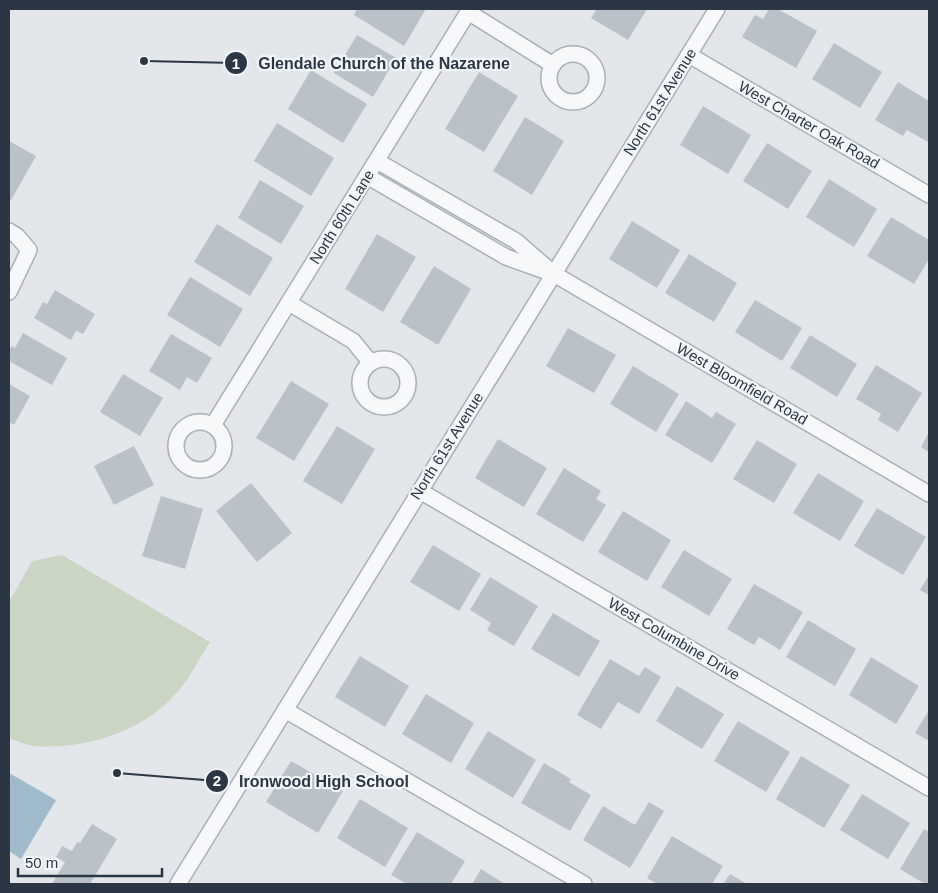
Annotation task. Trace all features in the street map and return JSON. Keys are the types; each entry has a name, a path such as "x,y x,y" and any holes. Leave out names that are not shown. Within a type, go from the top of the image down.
{"street":[{"name":"North 61st Avenue","path":"178,884 717,9"},
{"path":"469,10 553,65"},
{"name":"North 60th Lane","path":"213,425 469,10"},
{"name":"West Charter Oak Road","path":"689,55 929,195"},
{"name":"West Bloomfield Road","path":"377,161 516,241 554,274 929,494"},
{"name":"West Bloomfield Road","path":"367,176 506,257 554,274"},
{"path":"9,231 17,236 29,250 9,292"},
{"path":"289,303 353,341 370,363"},
{"name":"West Columbine Drive","path":"420,491 929,788"},
{"path":"284,710 584,884"}],"green space":[{"path":"62,555 210,642 179,690 150,717 114,735 94,741 74,745 34,746 9,738 9,602 32,561"}],"water":[{"path":"9,773 56,800 21,859 9,851"}],"building":[{"path":"357,9 426,9 404,46 354,15"},
{"path":"597,9 647,9 628,40 591,18"},
{"path":"769,9 778,9 817,31 796,68 742,37 755,15 763,19"},
{"path":"357,35 396,58 373,97 334,73"},
{"path":"834,43 882,72 860,108 812,79"},
{"path":"311,70 367,104 343,143 288,109"},
{"path":"479,72 518,96 484,152 445,129"},
{"path":"898,82 929,101 928,142 907,130 903,136 875,120"},
{"path":"703,106 751,135 728,174 680,145"},
{"path":"525,117 564,141 532,195 493,171"},
{"path":"277,123 334,158 311,196 254,161"},
{"path":"9,141 36,156 11,200 9,199"},
{"path":"767,143 812,171 788,209 743,181"},
{"path":"829,179 877,209 854,247 806,217"},
{"path":"260,180 304,206 281,244 238,218"},
{"path":"891,217 929,240 929,259 914,284 867,256"},
{"path":"632,221 680,250 657,288 609,259"},
{"path":"217,224 273,258 250,296 194,262"},
{"path":"377,234 416,257 383,312 345,289"},
{"path":"689,254 737,283 714,322 665,293"},
{"path":"434,266 471,289 438,345 400,322"},
{"path":"190,277 243,309 220,347 167,315"},
{"path":"55,290 95,314 83,334 76,331 71,340 34,318 43,302 47,304"},
{"path":"755,300 802,328 782,361 735,332"},
{"path":"568,328 616,355 594,393 546,366"},
{"path":"23,333 67,358 52,385 9,361 9,351 12,346 15,348"},
{"path":"171,334 212,358 197,383 187,377 180,390 149,371"},
{"path":"810,335 857,364 837,397 790,368"},
{"path":"876,365 922,393 898,432 878,420 881,414 856,399"},
{"path":"633,366 679,394 656,432 610,404"},
{"path":"123,374 163,398 140,436 100,412"},
{"path":"291,381 329,404 294,461 256,438"},
{"path":"9,384 30,396 14,425 9,422"},
{"path":"686,401 712,418 716,412 736,424 712,463 665,435"},
{"path":"337,426 375,449 342,504 303,481"},
{"path":"929,432 929,452 921,447"},
{"path":"498,439 547,468 524,507 475,478"},
{"path":"757,440 797,464 774,503 733,479"},
{"path":"134,446 154,485 114,505 94,466"},
{"path":"564,468 601,491 596,499 606,505 583,542 536,514"},
{"path":"818,473 864,501 840,541 793,513"},
{"path":"251,483 292,533 257,562 216,511"},
{"path":"161,496 203,509 185,569 142,556"},
{"path":"877,508 926,537 903,575 854,546"},
{"path":"623,511 671,540 647,581 598,552"},
{"path":"433,545 481,574 459,611 410,582"},
{"path":"684,550 732,579 709,616 661,587"},
{"path":"929,575 929,595 920,590"},
{"path":"490,577 538,606 514,646 487,630 491,623 470,610"},
{"path":"754,584 803,612 780,650 759,637 754,645 727,629"},
{"path":"553,613 600,641 579,677 531,649"},
{"path":"808,620 856,649 835,686 786,657"},
{"path":"360,656 409,686 385,727 335,697"},
{"path":"871,657 919,686 896,724 849,695"},
{"path":"610,659 639,676 645,667 661,677 639,714 618,702 601,729 577,715"},
{"path":"677,686 724,714 702,749 656,721"},
{"path":"426,694 474,723 451,763 402,734"},
{"path":"929,710 929,741 915,733"},
{"path":"738,721 790,752 766,792 714,761"},
{"path":"488,731 536,760 513,798 465,769"},
{"path":"801,756 850,785 824,828 776,799"},
{"path":"291,761 343,791 318,833 266,802"},
{"path":"544,763 571,779 569,782 591,795 570,831 521,803"},
{"path":"862,794 910,823 888,859 840,830"},
{"path":"360,799 408,828 385,867 337,838"},
{"path":"649,802 664,811 630,868 583,840 603,806 635,825"},
{"path":"92,824 117,839 90,884 52,884 65,862 56,857 62,846 72,851 77,842 80,843"},
{"path":"924,829 929,832 929,884 925,884 900,869"},
{"path":"417,832 465,861 451,884 407,884 391,875"},
{"path":"672,836 723,866 712,884 657,884 647,878"},
{"path":"481,869 505,884 472,884"},
{"path":"730,874 747,884 723,884"}],"place":[{"name":"Glendale Church of the Nazarene","path":"144,61"},
{"name":"Ironwood High School","path":"117,773"}]}
